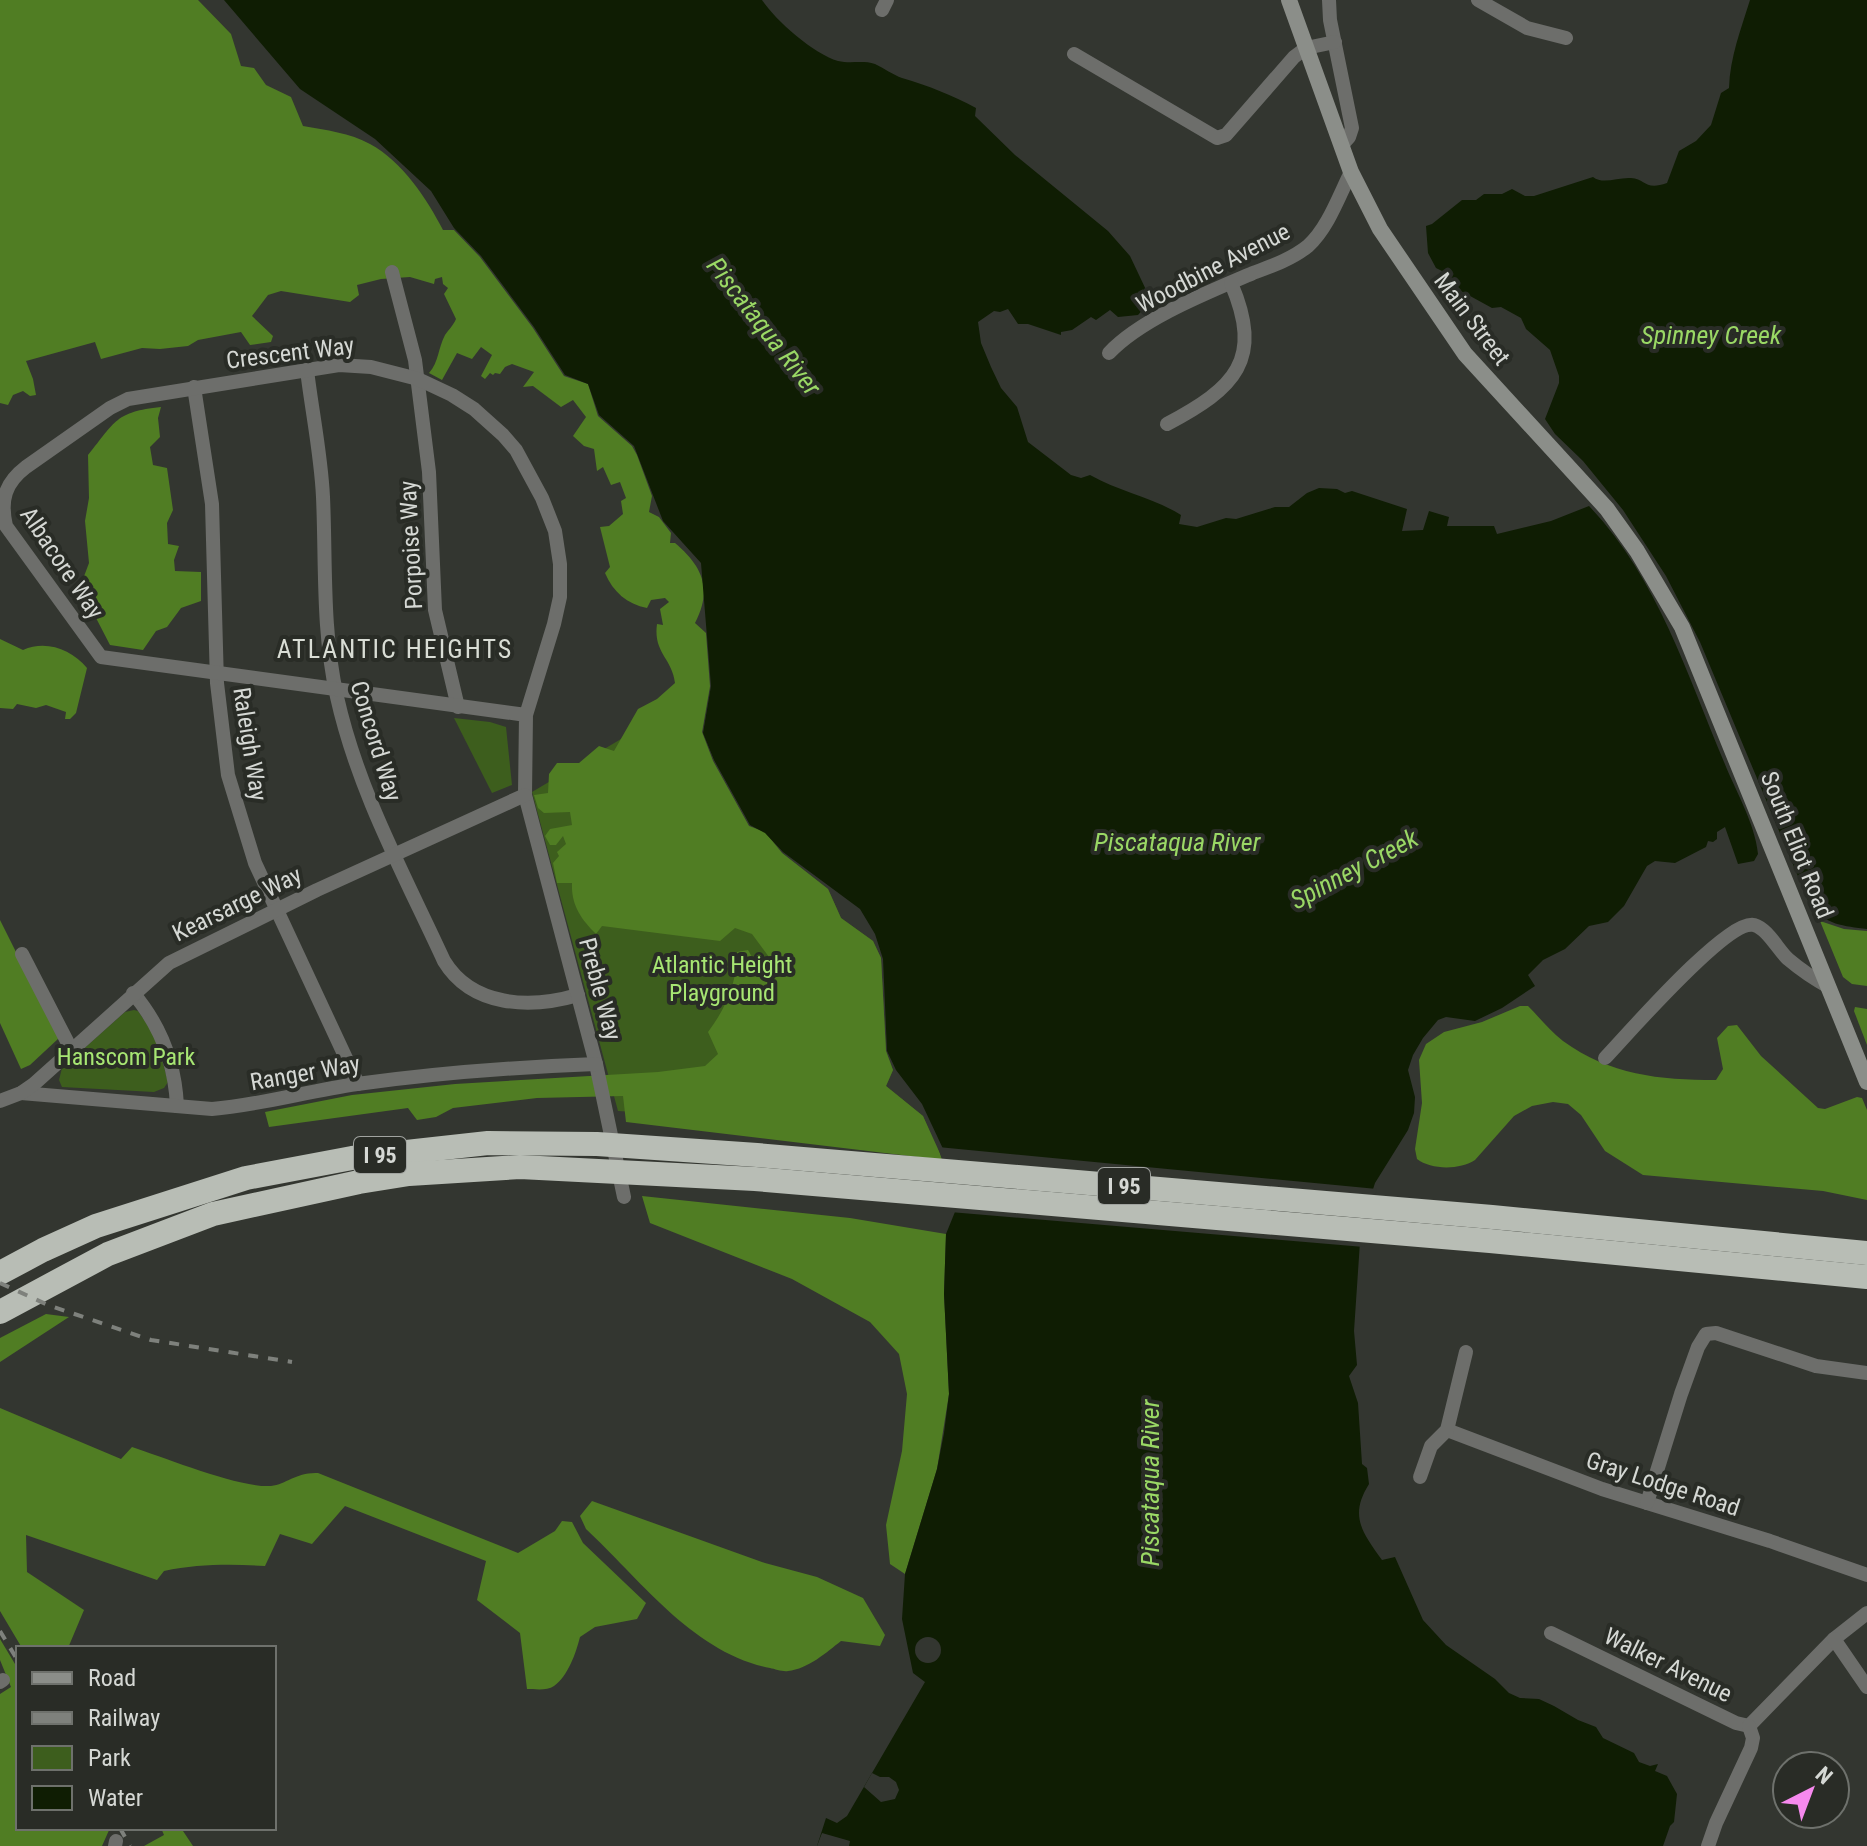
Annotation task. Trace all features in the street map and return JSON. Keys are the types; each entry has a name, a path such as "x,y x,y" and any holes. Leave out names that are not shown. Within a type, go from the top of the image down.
{"highway":[{"name":"I 95","path":"0,1273 96,1226 246,1178 352,1158 488,1143 597,1144 772,1157 1867,1253"},
{"name":"I 95","path":"0,1312 108,1254 213,1214 409,1174 520,1167 770,1181 1474,1240 1867,1277"}],"main road":[{"name":"Main Street","path":"1289,0 1351,172 1380,229 1440,320 1480,372 1607,509 1644,561 1682,627"},
{"name":"South Eliot Road","path":"1682,627 1867,1082"}],"street":[{"path":"1329,0 1352,128 1341,146"},
{"path":"1478,0 1527,28 1566,38"},
{"path":"1074,54 1217,138 1226,135 1283,68 1306,48 1335,42"},
{"name":"Woodbine Avenue","path":"1109,353 1182,304 1290,258 1305,248 1321,230 1351,172"},
{"name":"Porpoise Way","path":"392,272 418,379 429,472 435,610 458,707"},
{"path":"1167,424 1212,398 1243,357 1246,330 1231,283"},
{"name":"Crescent Way","path":"119,403 194,387 353,364 418,379 442,390 474,409 503,435 530,474 555,531 561,573 558,610 526,715 525,795"},
{"name":"Concord Way","path":"307,370 321,474 324,613 335,688 362,780 393,854 444,961 452,975 465,987 480,995 510,1001 552,1001 578,995"},
{"name":"Raleigh Way","path":"194,387 212,504 217,673 224,751 235,804 255,863 358,1084"},
{"name":"Albacore Way","path":"119,403 13,477 4,489 0,505 6,526 101,657 217,673"},
{"path":"217,673 526,715"},
{"name":"Kearsarge Way","path":"0,1101 21,1093 169,963 393,854 525,795"},
{"name":"Preble Way","path":"525,795 596,1064 624,1197"},
{"path":"1605,1058 1707,951 1748,925 1763,930 1799,968 1829,987"},
{"path":"22,954 71,1049"},
{"path":"133,993 155,1021 162,1036 176,1079 177,1106"},
{"name":"Ranger Way","path":"21,1093 212,1109 238,1107 358,1084 596,1064"},
{"path":"1647,1503 1681,1394 1706,1334 1716,1333 1816,1366 1867,1373"},
{"path":"1420,1477 1431,1446 1447,1430 1466,1352"},
{"name":"Gray Lodge Road","path":"1447,1430 1602,1489 1867,1575"},
{"name":"Walker Avenue","path":"1551,1633 1736,1723 1749,1726 1834,1639 1867,1613"},
{"path":"1834,1639 1867,1687"},
{"path":"1708,1846 1751,1748 1753,1738 1749,1726"}],"green space":[{"path":"0,0 198,0 231,34 241,66 254,68 266,85 291,97 303,126 354,137 370,144 393,161 422,194 443,230 454,230 480,257 564,376 588,384 598,416 632,446 637,455 652,496 649,512 659,517 671,533 670,543 675,543 692,560 702,578 703,599 695,623 706,633 710,686 702,732 713,761 749,826 765,832 782,853 828,889 841,918 873,941 881,958 886,1051 893,1070 886,1086 923,1116 943,1160 626,1122 623,1096 537,1098 453,1108 436,1117 417,1120 408,1108 269,1127 265,1112 352,1095 455,1084 658,1072 705,1066 718,1054 708,1032 729,995 737,952 748,950 766,981 773,981 780,972 752,934 735,928 720,941 602,926 596,934 578,911 572,883 557,883 553,863 559,856 557,852 566,844 563,836 556,845 550,845 545,836 550,829 572,825 570,812 544,813 538,808 534,795 548,793 549,774 557,763 579,763 599,746 614,751 638,709 657,699 675,683 657,634 657,624 663,625 660,609 669,602 665,598 651,600 647,608 633,604 612,586 605,573 610,567 600,527 609,526 623,514 621,501 626,498 620,482 611,485 603,467 597,471 594,449 584,446 573,436 586,417 573,400 561,407 533,386 523,387 534,372 512,364 500,374 490,373 485,379 481,376 492,355 481,347 472,359 457,353 442,380 429,373 445,335 456,319 444,294 448,288 443,284 442,277 435,279 434,284 410,277 357,285 359,295 350,302 281,291 268,295 252,316 273,336 271,342 250,345 241,332 198,340 188,346 142,348 101,359 95,342 26,361 36,395 30,396 23,391 13,395 8,405 0,403"},
{"path":"161,407 158,418 160,437 150,447 153,465 167,468 173,510 167,523 168,544 179,546 174,560 175,571 201,572 201,601 181,608 167,627 156,631 143,650 110,645 80,587 89,563 85,521 89,498 88,455 111,426 125,415"},
{"path":"0,639 23,650 40,646 58,648 81,661 87,668 76,713 70,719 65,719 66,712 46,705 36,708 17,704 13,709 0,708"},
{"name":"Atlantic Height Playground","path":"710,686 702,732 713,761 749,826 765,832 782,853 828,889 841,918 873,941 881,958 886,1051 893,1070 886,1086 923,1116 929,1130 618,1111 532,792"},
{"path":"454,718 506,727 512,785 492,793"},
{"path":"0,920 59,1038 30,1065 21,1069 0,1023"},
{"path":"1820,921 1844,929 1867,931 1867,986 1852,984 1843,977"},
{"path":"1520,1006 1528,1006 1563,1041 1599,1061 1636,1073 1675,1079 1716,1080 1723,1069 1717,1038 1728,1026 1737,1025 1761,1056 1818,1108 1825,1109 1862,1098 1867,1110 1867,1200 1823,1191 1643,1175 1605,1151 1581,1115 1568,1104 1553,1102 1532,1106 1514,1116 1469,1163 1438,1167 1423,1163 1417,1159 1415,1149 1422,1103 1419,1060 1426,1044 1444,1032 1482,1022"},
{"path":"1855,1007 1867,1009 1867,1045 1854,1011"},
{"name":"Hanscom Park","path":"138,1011 156,1037 168,1082 164,1088 154,1092 62,1087 59,1080 62,1068 125,1012"},
{"path":"642,1196 850,1218 946,1234 944,1294 949,1394 937,1469 905,1574 890,1564 886,1525 902,1451 907,1394 899,1354 870,1322 792,1279 650,1223"},
{"path":"46,1314 69,1317 0,1362 0,1338"},
{"path":"0,1408 121,1459 132,1447 222,1477 271,1486 304,1474 318,1473 518,1553 555,1531 562,1521 572,1522 583,1543 646,1603 637,1619 595,1627 580,1637 574,1657 554,1686 527,1689 520,1633 477,1600 486,1561 345,1506 312,1544 280,1534 265,1566 189,1567 164,1571 157,1580 26,1535 27,1572 84,1610 69,1646 21,1646 0,1611"},
{"path":"592,1501 765,1563 817,1577 863,1598 885,1635 880,1646 841,1641 810,1664 786,1671 742,1660 716,1647 669,1612 586,1529 580,1516"},
{"path":"0,1639 16,1666 16,1830 109,1830 102,1846 0,1846 0,1694 11,1687 0,1660"},
{"path":"162,1830 182,1830 193,1846 144,1846 164,1835"}],"water":[{"name":"Piscataqua River","path":"224,0 762,0 796,36 828,57 843,62 875,64 976,108 975,116 1015,155 1108,231 1130,256 1148,294 1145,307 1138,315 1118,317 1110,310 1096,320 1091,317 1072,330 1061,332 1061,335 1028,324 1018,324 1008,309 994,311 978,322 981,343 991,367 1001,388 1017,407 1028,442 1071,475 1081,478 1090,475 1181,515 1179,524 1197,527 1275,507 1289,507 1319,488 1337,489 1345,493 1352,491 1407,509 1402,531 1423,530 1429,511 1449,517 1447,526 1494,526 1497,534 1551,521 1589,506 1613,534 1652,595 1683,661 1749,819 1758,854 1754,861 1738,864 1725,827 1717,832 1717,839 1713,842 1708,841 1706,847 1675,863 1655,861 1647,866 1624,906 1608,922 1589,926 1565,949 1543,960 1528,975 1535,986 1475,1021 1446,1017 1438,1020 1423,1038 1408,1070 1415,1097 1414,1113 1408,1130 1375,1183 1361,1227 1354,1331 1357,1365 1349,1376 1358,1403 1362,1464 1367,1468 1369,1484 1360,1505 1360,1524 1369,1541 1382,1560 1395,1557 1423,1620 1446,1645 1495,1679 1509,1693 1520,1698 1539,1699 1554,1706 1596,1727 1603,1738 1634,1753 1639,1762 1650,1766 1658,1764 1655,1771 1667,1776 1677,1794 1674,1822 1663,1846 817,1846 826,1818 837,1823 847,1816 925,1682 913,1673 902,1619 905,1574 937,1469 949,1394 944,1294 946,1234 959,1202 945,1153 922,1104 896,1070 887,1051 883,959 875,934 860,909 783,852 765,833 750,825 714,760 703,733 711,686 701,563 663,521 634,446 599,415 588,384 565,375 534,327 481,256 454,228 431,191 375,139 300,89"},
{"name":"Spinney Creek","path":"1750,0 1867,0 1867,929 1829,921 1810,905 1700,642 1666,576 1623,510 1545,419 1559,383 1550,350 1526,329 1521,318 1501,307 1492,308 1461,291 1448,274 1436,268 1428,253 1426,226 1462,200 1476,200 1484,194 1502,194 1512,189 1525,196 1534,196 1593,177 1606,181 1631,178 1654,186 1667,183 1679,151 1696,141 1711,125 1721,93 1729,88 1734,54"}],"pier":[{"path":"938,1147 1377,1189 1365,1228 1364,1247 950,1212 955,1202"},
{"path":"928,1637 937,1641 941,1650 937,1659 928,1663 919,1659 915,1650 919,1641"},
{"path":"872,1773 896,1782 899,1790 895,1799 881,1802 864,1787"},
{"path":"822,1833 850,1841 849,1846 817,1846"}],"railway":[{"path":"0,1283 48,1305 151,1340 292,1362"},
{"path":"0,1631 16,1658"},
{"path":"121,1830 130,1846"}],"district":[{"name":"ATLANTIC HEIGHTS","path":"395,649"}]}
